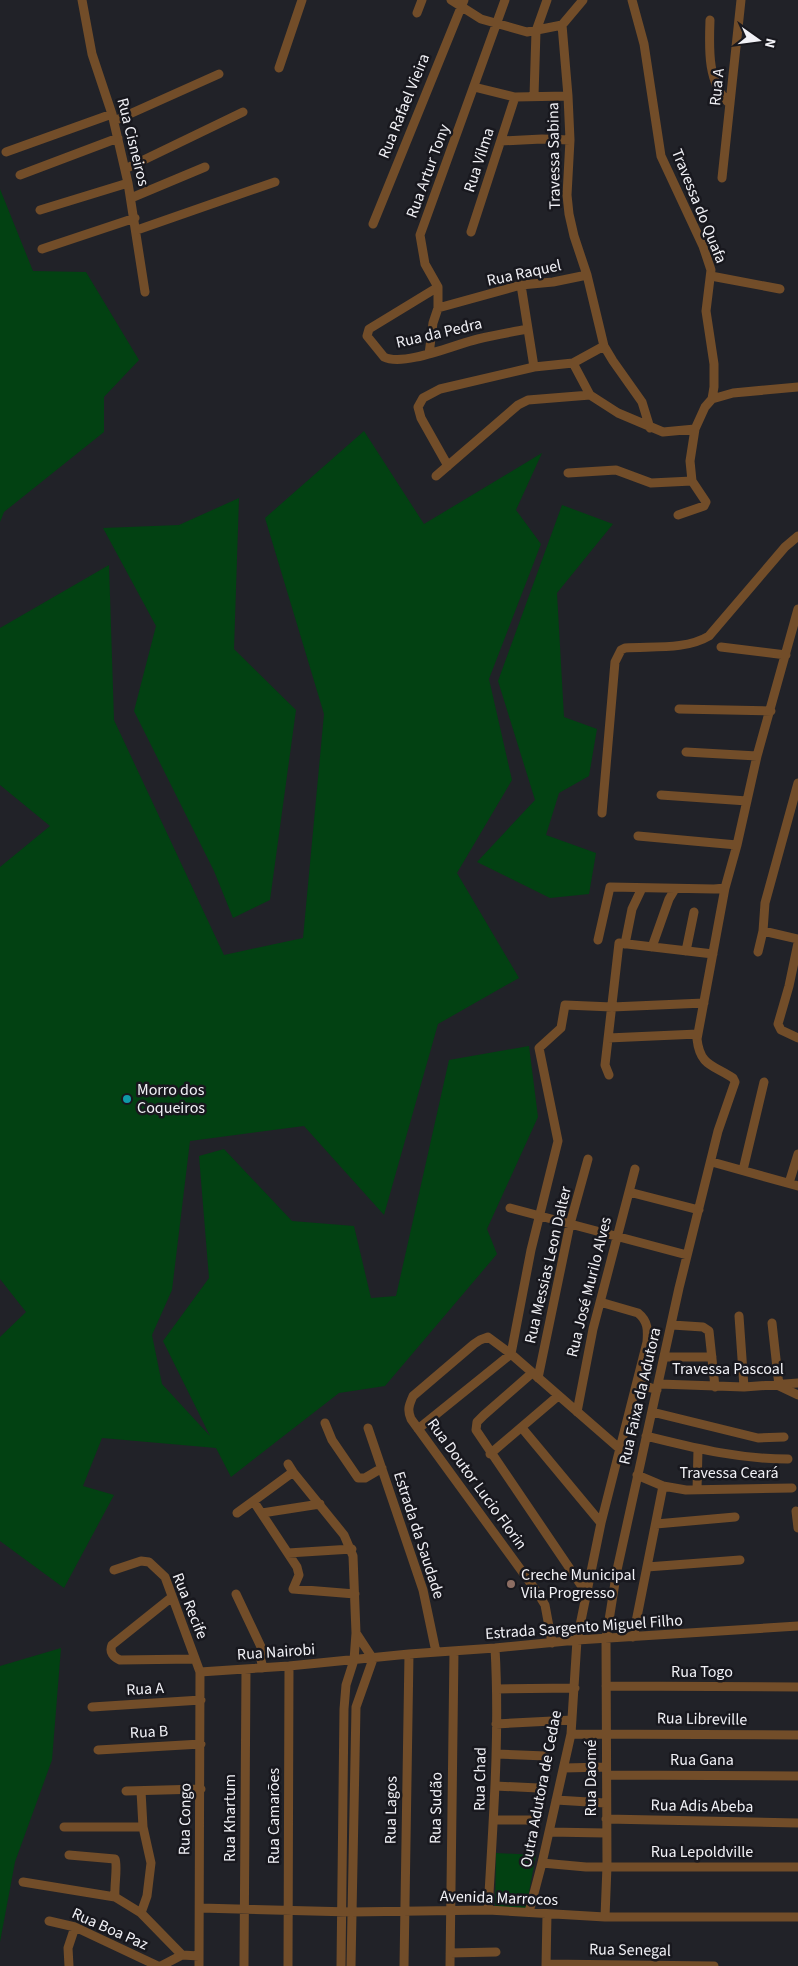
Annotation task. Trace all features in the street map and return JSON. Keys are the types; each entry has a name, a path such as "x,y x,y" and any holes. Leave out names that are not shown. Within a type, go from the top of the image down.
{"street":[{"name":"Rua Cisneiros","path":"82,0 92,54 113,117 128,182 145,292"},
{"path":"279,68 302,0"},
{"path":"417,13 422,0"},
{"path":"451,0 462,3 481,20 521,31 536,31 562,25 583,0"},
{"name":"Rua Artur Tony","path":"429,354 433,323 438,308 438,287 425,264 420,235 505,0"},
{"path":"534,96 536,31 547,0"},
{"name":"Travessa do Quafa","path":"632,0 644,44 661,156 708,259 711,276 706,311 715,381 712,399 705,407 695,430 690,461 692,481"},
{"name":"Rua A","path":"722,178 741,0"},
{"name":"Rua Rafael Vieira","path":"372,224 462,3"},
{"path":"710,20 709,44 713,75 720,93 730,104"},
{"name":"Travessa Sabina","path":"562,25 570,140 569,214 587,275 604,346 642,402 650,428"},
{"path":"6,152 113,117 219,74"},
{"path":"474,87 515,97 568,96"},
{"name":"Rua Vilma","path":"471,232 515,97"},
{"path":"125,169 243,112"},
{"path":"20,175 118,138"},
{"path":"502,141 542,138 570,140"},
{"path":"131,198 205,167"},
{"path":"40,210 128,182"},
{"path":"136,230 275,182"},
{"path":"42,249 135,218"},
{"name":"Rua Raquel","path":"438,308 521,285 553,282 587,275"},
{"path":"711,276 780,289"},
{"path":"521,285 534,367"},
{"name":"Rua da Pedra","path":"438,287 369,329 367,336 379,352 389,360 429,354 480,338 528,329"},
{"path":"448,466 421,418 418,407 420,402 430,393 534,367 573,363 604,346"},
{"path":"573,363 590,395 618,413 650,428 669,432 695,430"},
{"path":"712,399 733,393 798,387"},
{"path":"436,476 523,402 542,398 590,395"},
{"path":"568,472 616,470 651,483 692,481 706,500 706,504 678,515"},
{"path":"602,812 615,662 618,655 626,648 687,644 709,636 785,547 798,536"},
{"path":"608,1038 698,1034 725,888 737,845 757,756 798,609"},
{"path":"722,647 786,655"},
{"path":"679,709 770,712"},
{"path":"686,752 757,756"},
{"path":"758,952 763,931 765,902 798,783"},
{"path":"661,795 747,800"},
{"path":"638,836 737,845"},
{"path":"598,940 610,887 725,888"},
{"path":"625,944 632,909 642,888"},
{"path":"652,947 669,899 675,889"},
{"path":"686,951 694,912"},
{"path":"763,931 794,938"},
{"path":"609,1075 605,1065 619,943 713,954"},
{"path":"798,943 794,988 778,1024 778,1028 798,1038"},
{"path":"418,1429 511,1354 524,1283 558,1141 539,1048 561,1028 565,1005 612,1007 704,1003"},
{"name":"Rua Faixa da Adutora","path":"606,1639 617,1570 637,1475 687,1255 722,1118 735,1082 733,1078 703,1060 699,1052 698,1034"},
{"path":"743,1170 764,1082"},
{"path":"712,1162 794,1185 798,1154"},
{"name":"Rua Messias Leon Dalter","path":"535,1375 570,1224 588,1159"},
{"name":"Rua José Murilo Alves","path":"577,1412 600,1302 635,1169"},
{"path":"629,1192 699,1210"},
{"path":"510,1208 687,1255"},
{"name":"Rua Faixa da Adutora","path":"577,1640 588,1594 601,1523 647,1342 647,1324 638,1313 600,1302"},
{"path":"739,1316 744,1387"},
{"path":"772,1323 779,1386 798,1395"},
{"path":"672,1325 703,1327 709,1331 715,1387"},
{"name":"Rua Doutor Lucio Florin","path":"511,1354 488,1337 480,1340 413,1396 408,1411 418,1429 545,1605 552,1643"},
{"path":"511,1354 620,1449"},
{"path":"665,1357 712,1358"},
{"path":"535,1375 484,1415 475,1427 490,1454 588,1594"},
{"name":"Travessa Pascoal","path":"637,1383 658,1387 744,1387 779,1386 798,1383"},
{"path":"490,1454 558,1396"},
{"path":"652,1412 758,1438 784,1437"},
{"path":"325,1423 332,1440 358,1478 366,1478 382,1468"},
{"name":"Estrada da Saudade","path":"368,1428 423,1590 436,1652"},
{"path":"522,1428 601,1523"},
{"path":"646,1436 745,1458 788,1459"},
{"path":"697,1490 698,1449"},
{"path":"288,1464 344,1535 352,1549 356,1633 354,1660 346,1685 344,1708 340,1966"},
{"path":"237,1513 293,1472"},
{"name":"Travessa Ceará","path":"637,1475 675,1489 792,1488"},
{"path":"633,1637 663,1486"},
{"path":"254,1502 299,1571 293,1589 355,1594"},
{"path":"262,1513 320,1504"},
{"path":"796,1511 798,1528"},
{"path":"656,1524 735,1517"},
{"path":"288,1553 352,1549"},
{"path":"647,1567 740,1560"},
{"name":"Rua Recife","path":"114,1570 141,1561 149,1562 164,1577 200,1672"},
{"path":"236,1594 262,1649 260,1656 263,1668"},
{"path":"172,1597 123,1635 112,1645 111,1652 115,1658 120,1660 195,1659"},
{"name":"Estrada Sargento Miguel Filho","path":"354,1660 577,1640 798,1626"},
{"path":"350,1966 356,1708 373,1659 356,1633"},
{"name":"Rua Daomé","path":"604,1917 606,1866 606,1639"},
{"name":"Outra Adutora de Cedae","path":"530,1912 571,1734 577,1640"},
{"name":"Rua Chad","path":"488,1910 496,1754 497,1689 495,1648"},
{"name":"Rua Sudão","path":"450,1966 449,1911 454,1651"},
{"name":"Rua Lagos","path":"404,1966 409,1654"},
{"name":"Rua Nairobi","path":"200,1672 246,1670 354,1660"},
{"name":"Rua Camarões","path":"288,1966 290,1666"},
{"name":"Rua Khartum","path":"244,1966 246,1670"},
{"name":"Rua Congo","path":"199,1966 200,1672"},
{"name":"Rua Togo","path":"606,1686 798,1687"},
{"path":"497,1689 575,1688"},
{"name":"Rua A","path":"92,1707 201,1700"},
{"path":"496,1724 572,1720"},
{"name":"Rua Libreville","path":"571,1734 798,1735"},
{"name":"Rua B","path":"98,1750 201,1744"},
{"path":"496,1754 546,1756"},
{"name":"Rua Gana","path":"564,1768 606,1771 798,1776"},
{"path":"495,1786 538,1788"},
{"path":"126,1791 201,1789"},
{"path":"140,1913 150,1884 151,1863 143,1827 141,1791"},
{"path":"556,1800 605,1803"},
{"name":"Rua Adis Abeba","path":"606,1819 798,1823"},
{"path":"494,1820 531,1820"},
{"path":"64,1827 143,1827"},
{"path":"549,1832 605,1834"},
{"path":"69,1856 114,1859 117,1864 114,1878 115,1897"},
{"name":"Rua Lepoldville","path":"542,1863 586,1867 798,1866"},
{"path":"23,1882 115,1897 140,1913 182,1955 199,1956"},
{"name":"Avenida Marrocos","path":"200,1908 341,1912 488,1910 604,1917 798,1917"},
{"path":"546,1965 547,1914"},
{"name":"Rua Boa Paz","path":"49,1921 75,1927 159,1966 182,1955"},
{"path":"69,1966 68,1948 75,1927"},
{"path":"450,1953 496,1952"},
{"name":"Rua Senegal","path":"546,1965 714,1966"}],"green space":[{"path":"0,189 33,271 86,272 139,360 104,397 104,432 4,512 0,522"},
{"path":"364,431 424,524 542,453 516,510 541,544 489,679 512,780 457,873 519,978 438,1024 384,1215 304,1126 190,1141 172,1290 152,1335 162,1384 210,1436 163,1341 209,1278 199,1156 224,1149 292,1221 354,1226 371,1298 396,1296 449,1060 529,1046 538,1117 487,1229 497,1254 385,1386 339,1393 231,1477 216,1448 102,1438 83,1486 114,1495 64,1588 0,1541 0,1337 26,1312 0,1279 0,867 50,826 0,785 0,628 109,565 114,720 224,955 303,938 324,714 265,518"},
{"path":"239,498 234,649 296,710 270,900 233,918 214,871 134,711 156,626 103,528 179,525"},
{"path":"562,505 613,524 557,593 564,717 597,729 589,776 559,793 546,835 596,853 589,894 550,898 477,862 535,800 498,681"},
{"path":"61,1648 52,1760 15,1862 0,1942 0,1666"},
{"path":"496,1853 536,1855 526,1908 495,1907"}],"place":[{"name":"Morro dos Coqueiros","path":"127,1099"},
{"name":"Creche Municipal Vila Progresso","path":"511,1584"}]}
